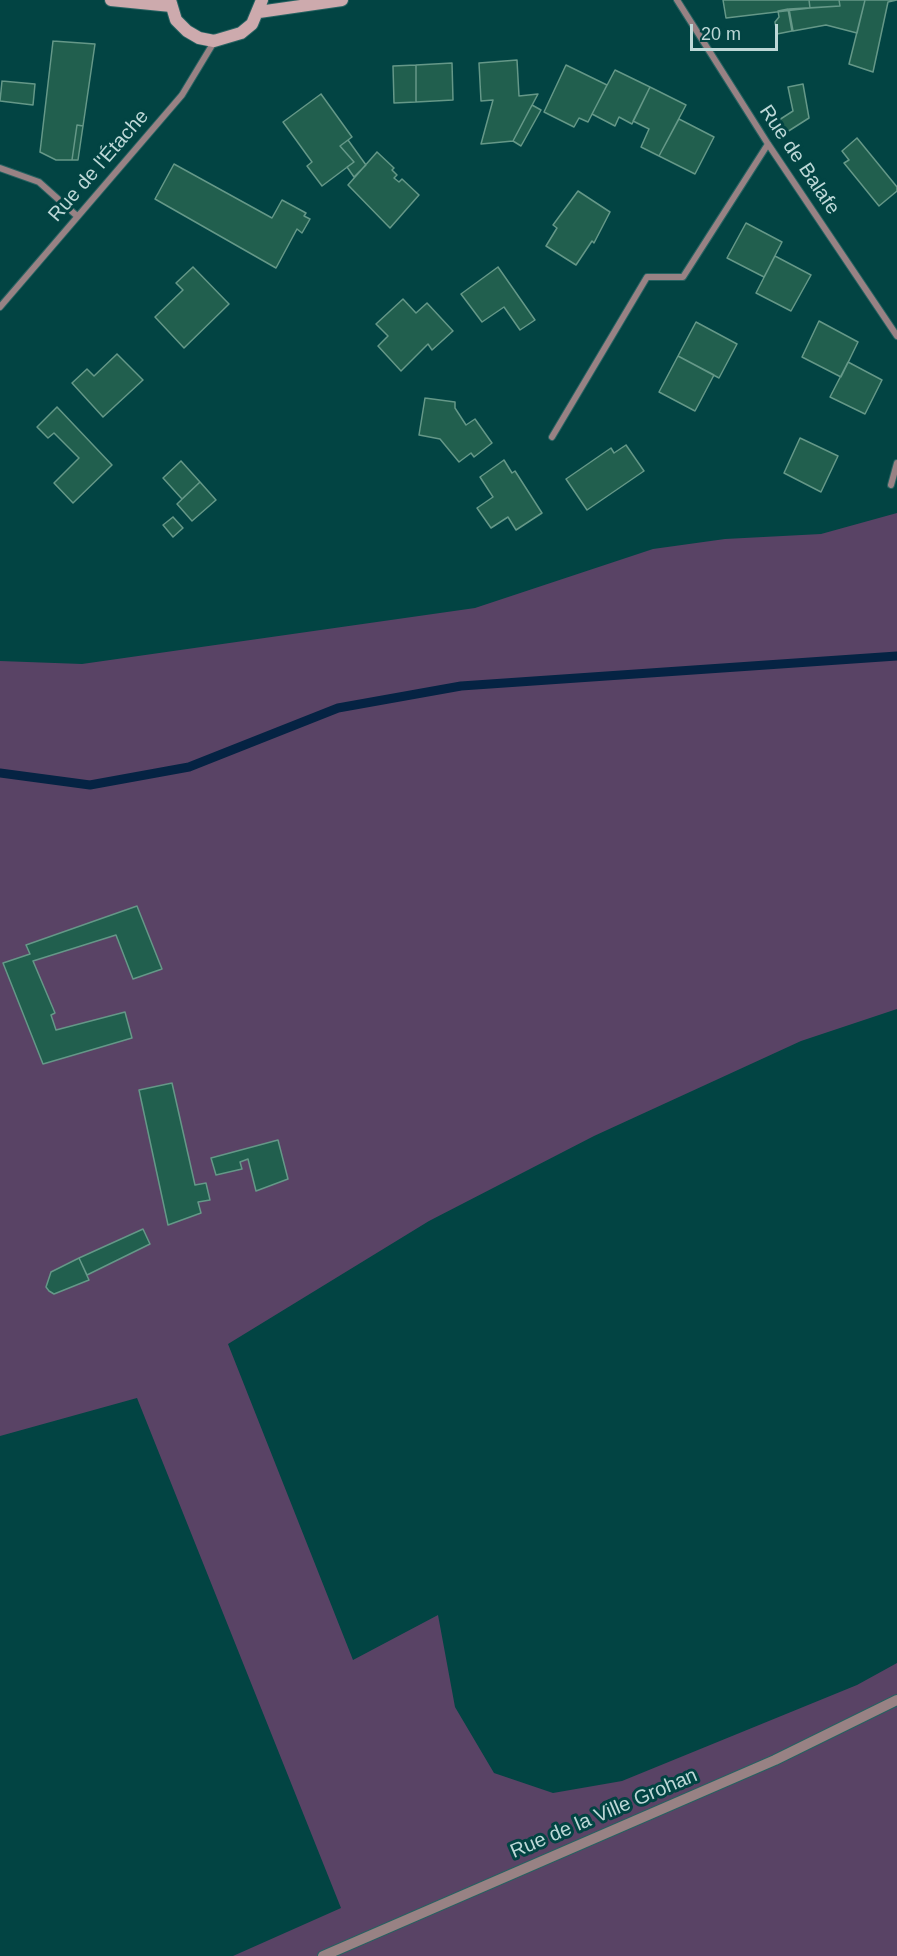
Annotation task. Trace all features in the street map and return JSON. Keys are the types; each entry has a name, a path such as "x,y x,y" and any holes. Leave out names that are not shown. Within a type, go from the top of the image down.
{"main road":[{"path":"111,0 170,3 176,20 187,31 200,38 214,41 241,33 252,24 260,6 342,0"}],"street":[{"name":"Rue de Balafe","path":"677,0 768,144 897,336"},
{"name":"Rue de l'Étache","path":"0,307 182,95 214,41"},
{"path":"552,437 647,277 683,277 768,144"},
{"path":"0,168 39,182 77,216"},
{"path":"891,485 897,463"},
{"name":"Rue de la Ville Grohan","path":"323,1956 775,1760 897,1700"}],"shaded area":[{"path":"897,513 897,1009 801,1041 594,1136 429,1221 228,1344 353,1660 438,1615 455,1707 494,1773 553,1793 622,1781 857,1685 897,1663 897,1956 233,1956 341,1908 137,1398 0,1436 0,661 82,664 475,608 653,549 725,539 821,534"}],"building":[{"path":"723,0 809,0 810,8 726,18"},
{"path":"809,0 839,0 840,6 810,8"},
{"path":"839,0 865,0 857,33 826,25 793,31 789,9 840,6"},
{"path":"865,0 897,0 888,2 873,72 849,64"},
{"path":"788,9 792,31 777,34 775,22 779,17 778,11"},
{"path":"53,41 95,44 83,126 77,125 72,160 56,160 40,152"},
{"path":"517,60 519,96 538,94 513,141 481,144 493,100 481,101 479,63"},
{"path":"452,63 453,100 416,102 416,65"},
{"path":"416,65 416,102 394,103 393,66"},
{"path":"566,65 607,85 588,122 579,118 574,127 544,112"},
{"path":"615,70 650,87 632,124 619,117 615,126 592,114"},
{"path":"2,81 35,84 33,105 0,101"},
{"path":"803,84 809,118 787,132 779,120 793,111 788,87"},
{"path":"650,87 686,105 659,156 641,147 649,129 633,121"},
{"path":"321,94 352,137 340,146 354,162 322,186 307,166 312,162 283,122"},
{"path":"532,105 541,110 521,146 513,141"},
{"path":"679,119 714,137 695,174 659,156"},
{"path":"77,125 83,126 78,160 72,160"},
{"path":"857,138 897,187 897,191 879,206 844,163 849,160 842,151"},
{"path":"348,140 366,165 354,177 347,167 354,162 340,146"},
{"path":"377,152 394,168 392,170 397,175 394,178 399,182 402,179 419,195 390,228 348,185"},
{"path":"174,164 272,218 282,200 306,213 304,216 310,219 302,233 297,229 276,268 155,199"},
{"path":"578,191 610,212 594,243 592,241 576,265 546,246 557,228 553,225"},
{"path":"746,223 782,242 764,277 727,258"},
{"path":"775,256 811,275 791,311 756,293"},
{"path":"193,267 229,304 184,348 155,317 183,290 176,283"},
{"path":"498,267 535,320 520,330 504,307 482,322 461,294"},
{"path":"403,299 416,313 427,303 453,331 432,350 428,344 401,371 378,346 388,336 376,324"},
{"path":"819,321 858,342 841,377 802,357"},
{"path":"696,322 737,344 719,378 678,356"},
{"path":"117,354 143,380 103,417 72,383 87,369 94,376"},
{"path":"678,356 714,375 695,411 659,392"},
{"path":"848,362 882,380 865,414 830,397"},
{"path":"425,398 455,402 455,408 466,425 475,419 492,443 474,457 471,453 459,462 440,439 419,435"},
{"path":"57,407 112,465 73,503 54,483 79,458 54,433 48,438 37,427"},
{"path":"800,438 838,456 821,492 784,473"},
{"path":"626,445 644,471 587,510 566,479 611,448 614,453"},
{"path":"504,460 512,473 515,471 542,513 516,530 508,517 491,528 477,508 493,497 480,477"},
{"path":"181,461 200,482 182,499 163,478"},
{"path":"200,482 216,500 192,521 177,504"},
{"path":"173,517 183,528 173,537 163,525"},
{"path":"137,906 162,969 133,979 116,935 33,961 55,1013 51,1015 56,1030 125,1012 132,1038 43,1064 3,963 30,954 26,945"},
{"path":"172,1083 195,1185 206,1183 210,1200 198,1202 201,1213 168,1225 139,1090"},
{"path":"278,1140 288,1179 256,1191 248,1159 240,1162 242,1169 216,1175 211,1158"},
{"path":"143,1229 150,1244 87,1275 79,1258"},
{"path":"79,1258 89,1280 54,1294 49,1291 46,1287 51,1272"}],"waterway":[{"path":"0,773 90,785 189,767 338,708 461,686 897,656"}]}
